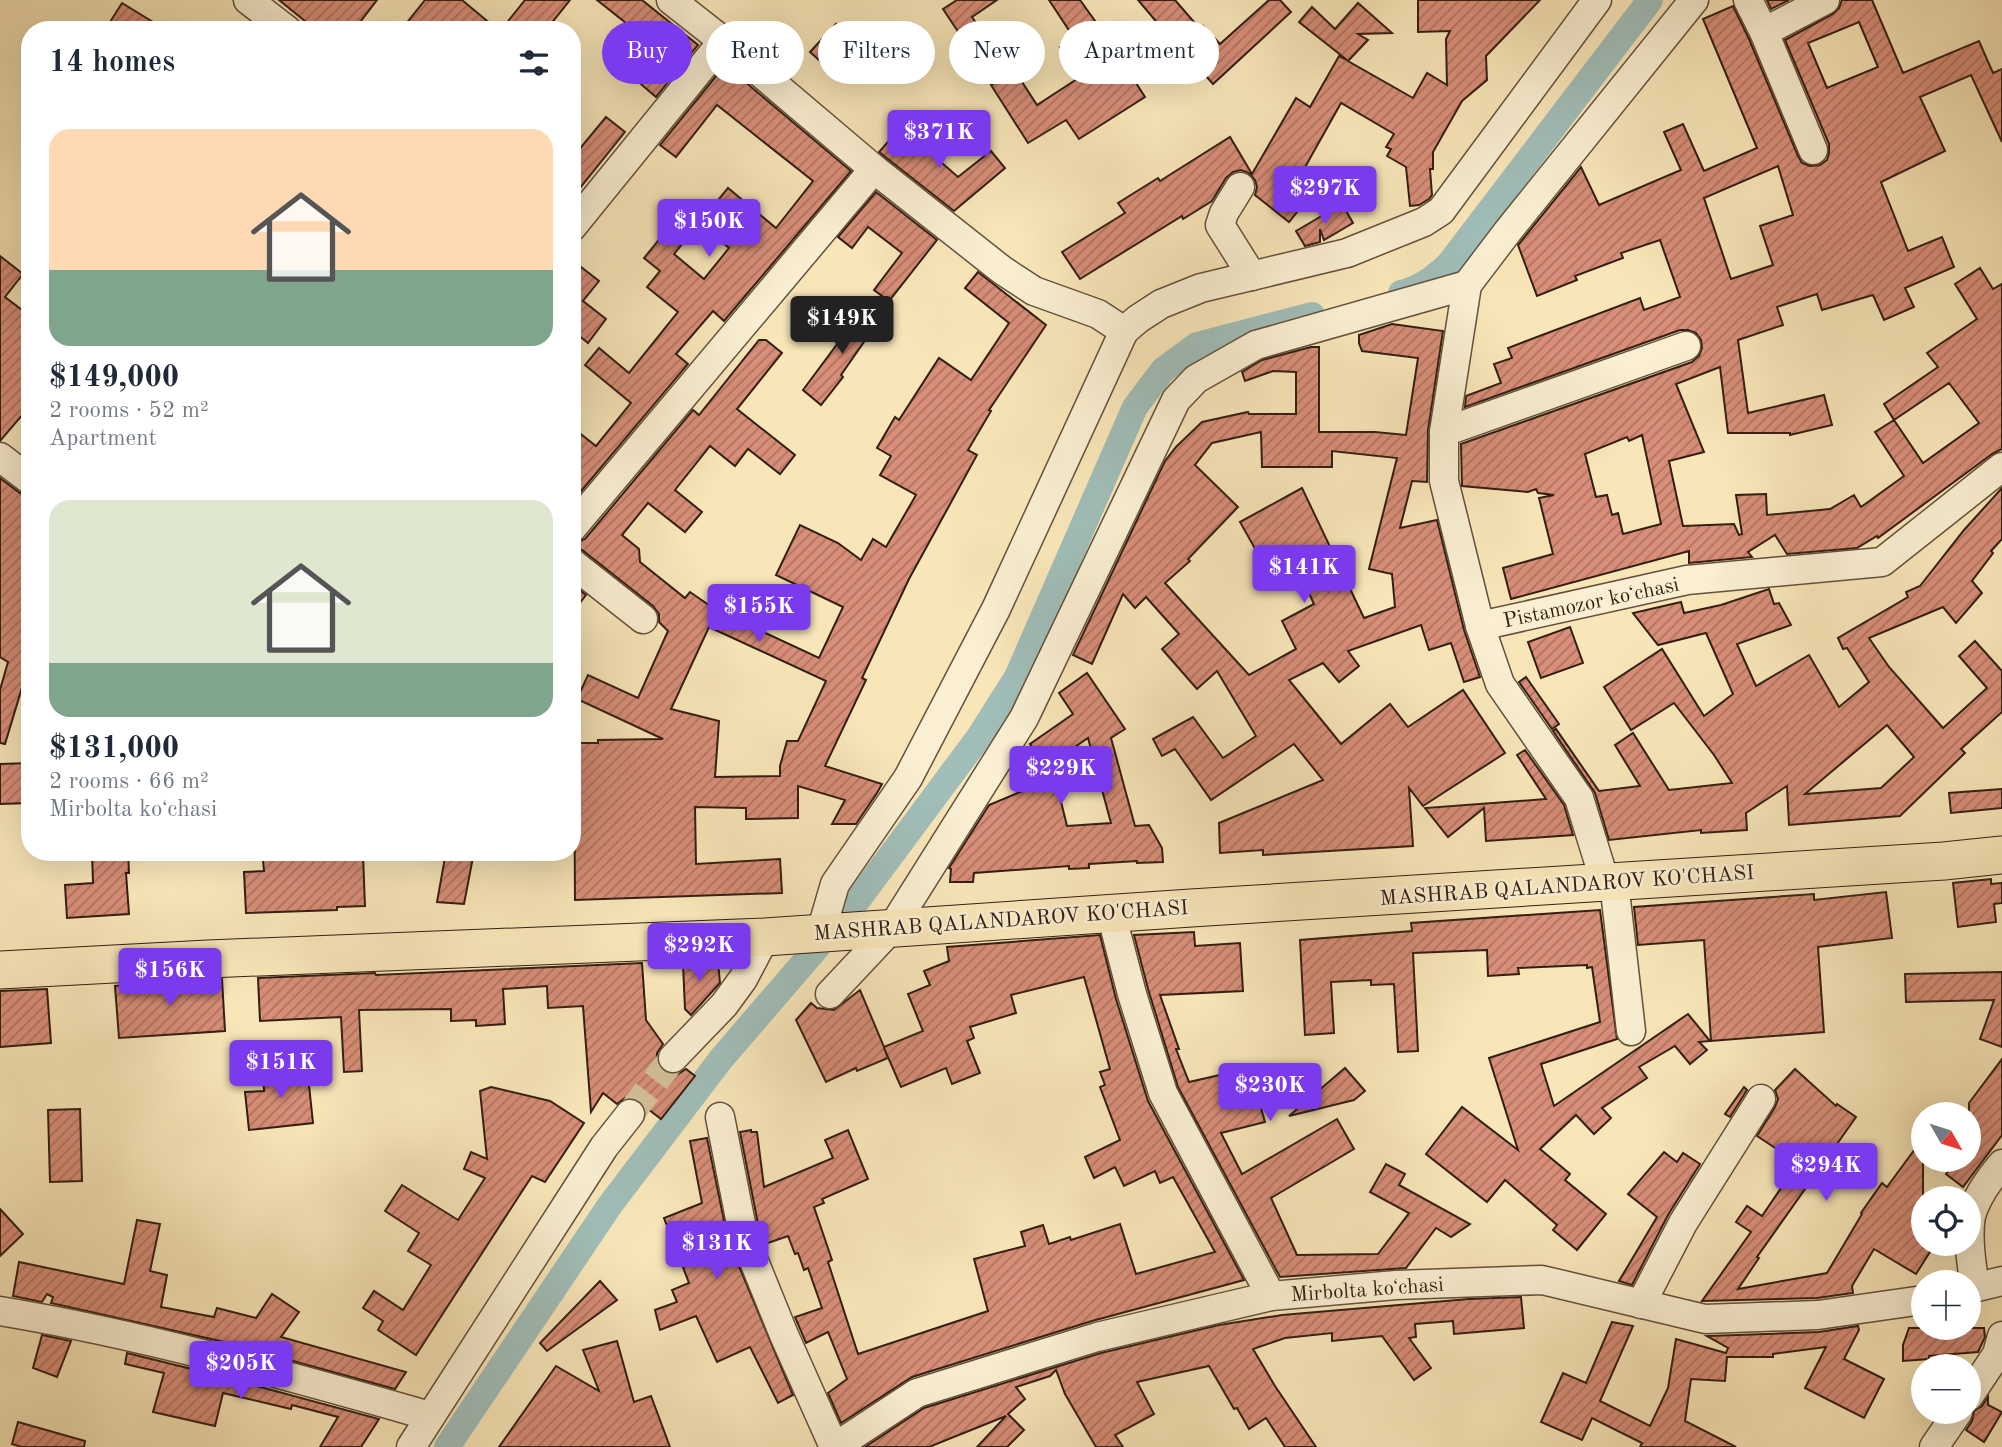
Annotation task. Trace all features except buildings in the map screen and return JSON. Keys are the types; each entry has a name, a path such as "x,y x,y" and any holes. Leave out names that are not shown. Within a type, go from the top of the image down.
{"main road":[{"name":"MASHRAB QALANDAROV KO'CHASI","path":"0,970 208,958 773,936 1944,861 2002,855"}],"street":[{"path":"248,0 275,21"},
{"path":"671,0 701,9"},
{"path":"821,932 835,884 908,778 996,609 1124,331 1161,304 1201,288 1347,253 1424,222 1441,211 1597,0"},
{"name":"Pistamozor koʻchasi","path":"1694,0 1508,231 1468,285 1444,432 1444,481 1480,626 1687,580 1882,562 2002,467"},
{"path":"1748,0 1813,150"},
{"path":"1763,32 1825,0"},
{"path":"581,217 706,62"},
{"path":"774,84 874,169 1013,277 1034,291 1098,314 1124,331"},
{"path":"581,517 874,169"},
{"path":"1240,187 1220,225 1252,276"},
{"path":"830,994 891,928 1024,718 1176,400 1196,379 1256,345 1468,285"},
{"path":"1444,432 1686,346"},
{"path":"0,457 21,473"},
{"path":"581,570 643,618"},
{"path":"1480,626 1500,684 1579,798 1610,882 1631,1031"},
{"path":"1111,913 1132,994 1163,1093 1271,1296"},
{"path":"673,1058 724,1005 773,936"},
{"path":"1642,1304 1683,1223 1761,1099"},
{"path":"411,1447 604,1147 630,1114"},
{"path":"720,1117 743,1234 784,1335 835,1447"},
{"path":"1982,1286 1971,1259 1971,1216 1988,1181 2002,1164"},
{"name":"Mirbolta koʻchasi","path":"835,1447 916,1393 1097,1337 1271,1296 1396,1285 1542,1280 1705,1320 1818,1315 1911,1302"},
{"path":"0,1311 64,1322 259,1368 430,1416"},
{"path":"1981,1378 1997,1354 2002,1336"},
{"path":"1934,1447 1950,1424"}],"waterway":[{"path":"1401,293 1426,282 1449,264 1650,0"},
{"path":"447,1447 610,1205 721,1059 857,901 979,737 1017,677 1135,407 1163,370 1197,345 1312,315"}],"tunnel":[{"path":"630,1114 673,1058"}]}
